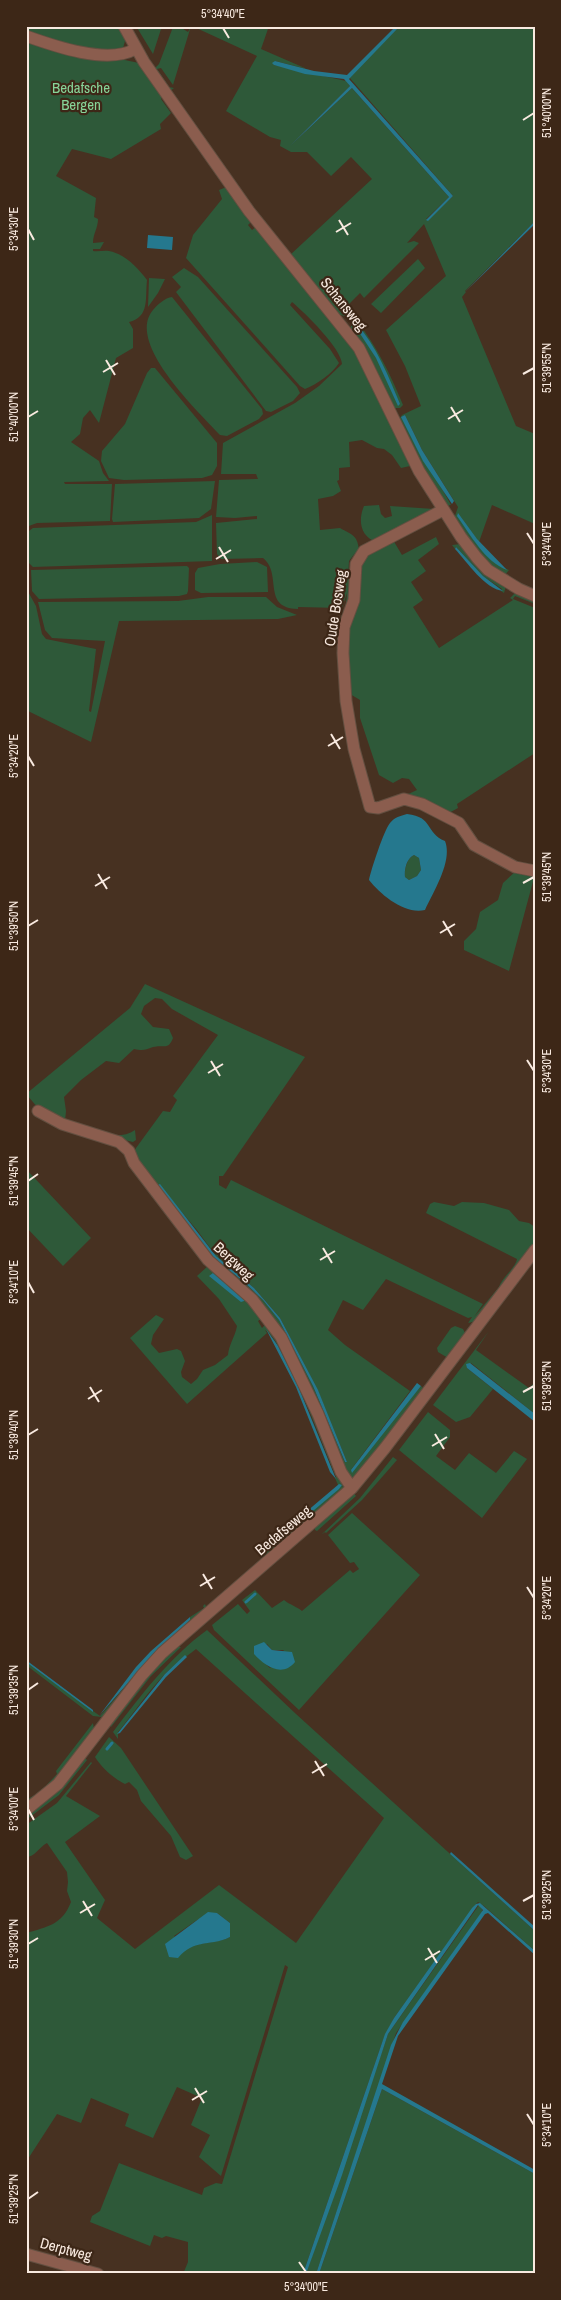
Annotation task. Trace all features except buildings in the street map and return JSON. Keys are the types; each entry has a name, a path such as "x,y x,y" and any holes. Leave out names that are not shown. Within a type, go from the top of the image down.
{"street":[{"name":"Schansweg","path":"124,26 135,49 269,238 322,300 359,348 370,366 398,430 419,471 477,558 488,570 513,586 535,596"},
{"path":"26,36 49,44 90,53 120,56 135,49"},
{"name":"Oude Bosweg","path":"444,510 372,546 364,551 358,559 354,600 344,627 342,640 346,701 354,749 370,807 378,808 404,799 422,804 459,823 474,845 515,867 535,871"},
{"name":"Bergweg","path":"38,1111 62,1124 119,1142 124,1146 134,1163 208,1260 252,1298 287,1348 318,1414 342,1472 352,1488"},
{"name":"Bedafseweg","path":"26,1810 58,1784 142,1675 162,1653 352,1488 385,1448 535,1250"},
{"name":"Derptweg","path":"26,2254 98,2274"}],"green space":[{"name":"Bedafsche Bergen","path":"26,26 120,26 125,41 120,59 139,63 163,96 161,99 171,113 160,124 161,129 111,159 72,149 56,176 96,198 94,217 98,219 98,222 93,243 104,242 100,249 93,249 93,251 109,251 126,258 147,280 146,300 143,311 140,316 129,322 133,329 133,348 116,358 99,423 90,410 83,418 80,434 71,442 99,461 103,473 109,481 64,482 65,484 112,484 110,521 37,523 26,527"},
{"path":"136,26 162,26 153,54"},
{"path":"191,26 173,85 161,68 157,69 169,87 174,88 169,92 154,69 159,64 173,27 180,27 188,32"},
{"path":"192,26 269,26 261,49 307,69 275,61 274,65 346,81 350,86 290,146 352,88 449,197 426,219 428,220 453,196 349,77 400,26 535,26 535,221 465,291 462,297 516,426 535,434 535,524 492,505 479,542 458,516 487,554 494,561 509,570 504,576 480,556 454,519 458,507 422,450 405,415 402,417 451,505 446,506 423,469 398,421 402,415 421,406 405,366 386,330 446,276 424,224 407,243 414,241 419,243 364,298 360,293 347,306 351,312 345,316 340,315 290,255 372,179 351,157 331,176 307,152 291,152 280,146 281,140 270,137 226,111 257,56"},
{"path":"228,188 252,221 248,225 252,230 256,227 351,342 416,476 410,466 401,468 392,455 384,449 377,448 362,440 349,442 350,467 339,468 339,480 337,481 341,491 333,496 318,499 320,530 340,528 355,537 358,546 359,554 356,574 345,609 347,593 342,608 298,607 298,609 287,607 280,603 276,597 272,573 269,565 263,558 221,559 217,554 216,523 257,519 257,516 216,517 219,480 258,479 256,474 221,474 223,443 295,403 319,386 342,364 336,349 329,340 292,302 290,305 330,349 339,363 328,375 314,384 305,389 300,386 186,258 193,235 222,199 219,190","holes":["355,553 349,573 347,591 349,561"]},
{"path":"418,259 425,268 381,313 371,304"},
{"path":"184,268 198,277 297,387 300,393 293,401 271,412 266,411 176,292 181,287 172,277"},
{"path":"149,278 165,279 148,307"},
{"path":"172,297 262,409 263,414 259,419 227,436 220,435 168,376 156,358 149,340 147,324 153,310 164,300"},
{"path":"356,320 377,350 388,371 403,405 400,408 393,408 376,369 351,328 351,325"},
{"path":"151,368 155,368 217,443 217,466 212,475 202,478 124,480 109,478 101,461 102,451 125,424 147,373"},
{"path":"215,481 211,509 199,518 113,522 115,484"},
{"path":"379,505 381,514 385,518 392,516 390,506 434,509 376,542 364,532 361,517 364,506"},
{"path":"212,515 212,561 33,567 27,561 26,533 33,528 196,522"},
{"path":"436,537 439,544 418,560 426,571 411,582 423,600 413,607 439,648 513,600 510,598 516,592 535,600 535,604 515,596 513,599 535,608 535,753 457,804 458,808 447,814 404,796 417,790 409,779 402,778 393,783 379,775 360,718 360,700 350,694 346,638 361,562 368,552 393,540 402,555"},
{"path":"461,544 506,586 504,593 501,591 502,589 483,576 452,545"},
{"path":"257,562 267,567 268,592 201,593 195,590 195,573 198,568 220,564"},
{"path":"187,566 189,568 188,591 187,594 179,596 39,599 32,591 31,570"},
{"path":"26,588 36,606 42,634 46,639 96,649 89,711 91,712 105,641 52,638 45,630 38,602 178,601 208,597 266,597 277,607 297,615 278,619 119,621 91,742 26,710"},
{"path":"414,855 419,858 421,870 417,876 409,880 405,877 406,868 408,861"},
{"path":"517,870 535,874 509,971 464,950 464,941 476,929 480,912 498,900 503,883"},
{"path":"145,984 305,1057 223,1176 219,1176 219,1185 226,1189 231,1180 483,1304 474,1317 499,1287 517,1259 426,1213 430,1204 434,1202 454,1206 462,1202 484,1203 509,1210 519,1221 529,1223 535,1227 535,1243 476,1321 468,1323 472,1317 468,1318 386,1279 363,1310 343,1300 328,1330 345,1345 410,1391 350,1471 421,1386 424,1389 369,1461 353,1478 349,1477 301,1370 137,1163 134,1152 136,1148 163,1111 170,1112 177,1100 173,1096 218,1035 172,1009 162,999 155,998 144,1006 141,1014 153,1027 169,1029 173,1038 171,1042 167,1046 157,1046 144,1050 134,1049 119,1063 106,1061 81,1080 64,1097 65,1121 109,1135 127,1134 135,1130 136,1140 133,1142 80,1129 39,1109 26,1094 130,1008","holes":["158,1184 197,1230 216,1256 254,1288 280,1318 318,1391 347,1462 345,1462 313,1386 279,1320 263,1300 244,1282 221,1265"]},
{"path":"26,1169 91,1238 63,1266 26,1227"},
{"path":"209,1265 245,1294 262,1318 258,1321 262,1328 266,1324 280,1339 342,1480 343,1489 265,1559 262,1554 264,1551 342,1485 338,1485 314,1421 283,1354 273,1338 265,1330 267,1333 187,1404 130,1338 156,1315 164,1319 153,1335 151,1344 159,1353 177,1349 181,1351 185,1361 181,1372 182,1377 191,1384 203,1370 215,1365 228,1355 237,1326 219,1299 197,1276"},
{"path":"455,1326 463,1329 465,1333 448,1358 438,1352 437,1348 451,1328"},
{"path":"489,1331 476,1350 529,1388 535,1382 535,1414 471,1363 467,1368 493,1389 470,1417 456,1422 433,1405"},
{"path":"428,1412 450,1430 450,1437 436,1456 455,1470 469,1453 496,1473 514,1451 527,1459 482,1518 399,1450"},
{"path":"393,1457 397,1460 362,1500 326,1533 321,1535 360,1498"},
{"path":"353,1492 356,1496 317,1531 315,1530 315,1527"},
{"path":"352,1513 420,1575 299,1710 214,1630 212,1625 238,1604 247,1614 250,1611 242,1600 255,1590 272,1608 284,1600 302,1611 350,1570 353,1573 359,1569 354,1562 350,1563 328,1535","holes":["267,1644 272,1650 284,1650 270,1668 255,1654"]},
{"path":"205,1604 207,1609 102,1717 93,1716 26,1665 26,1662 100,1716 154,1653 190,1620 190,1617 204,1608"},
{"path":"207,1630 296,1714 535,1931 535,1951 478,1902 394,2018 382,2043 303,2274 183,2274 188,2262 188,2242 154,2235 150,2246 90,2222 92,2216 100,2211 119,2163 202,2195 204,2188 216,2183 222,2184 288,1967 285,1965 221,2176 199,2157 210,2135 191,2125 202,2098 177,2087 153,2138 125,2126 129,2114 91,2098 81,2123 57,2114 26,2162 26,1933 53,1924 63,1916 71,1902 67,1891 67,1872 47,1843 29,1857 26,1857 26,1825 57,1803 91,1762 66,1796 100,1816 65,1842 105,1900 97,1918 135,1949 219,1885 296,1943 384,1818 196,1649 170,1669 153,1687 118,1732 118,1739 113,1732 168,1664","holes":["217,1913 230,1923 230,1937 191,1946 186,1949 174,1936 197,1920"]},
{"path":"174,1646 181,1647 151,1676 111,1727 110,1724 133,1692"},
{"path":"93,1723 94,1729 59,1777 26,1805 26,1800 40,1792 57,1774 56,1771"},
{"path":"109,1737 121,1748 193,1856 186,1860 180,1857 171,1836 141,1801 137,1790 129,1782 125,1784 108,1772 95,1757"},
{"path":"84,1757 87,1760 59,1795 26,1820 26,1815 55,1793"},
{"path":"479,1905 482,1912 396,2033 316,2274 306,2274 388,2034"},
{"path":"382,2089 535,2174 535,2274 319,2274"}],"water":[{"path":"396,26 400,26 349,79 453,196 428,221 426,220 449,197 352,88 290,146 350,86 344,79 305,74 272,63 275,61 314,71 347,75"},
{"path":"535,221 535,224 465,292"},
{"path":"148,235 173,237 172,250 147,248"},
{"path":"356,323 370,342 381,362 400,404 398,406 376,358 355,326"},
{"path":"405,415 422,450 454,501 452,504 423,461 401,417"},
{"path":"458,513 477,539 507,570 492,561 485,554 457,516"},
{"path":"456,547 483,576 503,591 496,589 483,580 455,549"},
{"path":"407,814 422,818 434,834 445,841 447,849 441,876 425,910 417,911 402,907 380,892 369,880 387,827 394,819","holes":["414,855 419,858 421,870 417,876 409,880 405,877 408,861"]},
{"path":"160,1184 216,1256 254,1288 280,1318 318,1390 347,1462 345,1462 313,1386 279,1320 263,1300 214,1258 158,1185"},
{"path":"213,1273 244,1301 241,1302 209,1276"},
{"path":"266,1329 278,1346 298,1386 336,1479 330,1472 296,1387"},
{"path":"470,1363 535,1414 535,1422 467,1368 466,1364"},
{"path":"417,1383 421,1386 352,1473 351,1470"},
{"path":"339,1484 342,1485 339,1489 262,1554 260,1551"},
{"path":"190,1617 190,1620 154,1653 99,1716 136,1667 151,1651"},
{"path":"264,1642 272,1650 292,1652 295,1662 290,1667 279,1670 263,1663 254,1654 254,1646"},
{"path":"185,1655 187,1657 166,1677 120,1733 117,1734 165,1674"},
{"path":"26,1660 93,1710 93,1712 26,1662"},
{"path":"451,1852 535,1927 535,1931 450,1854"},
{"path":"480,1903 535,1951 535,1955 488,1913 485,1914 398,2036 382,2084 535,2170 535,2174 382,2089 319,2274 316,2274 391,2045 403,2022 483,1910 478,1905 388,2034 342,2175 306,2274 303,2274 385,2034 394,2018 472,1908"},
{"path":"208,1912 217,1913 230,1923 230,1937 197,1945 184,1952 178,1958 169,1957 165,1944"}],"waterway":[{"path":"246,1602 255,1594"},
{"path":"107,1749 112,1743"}]}
